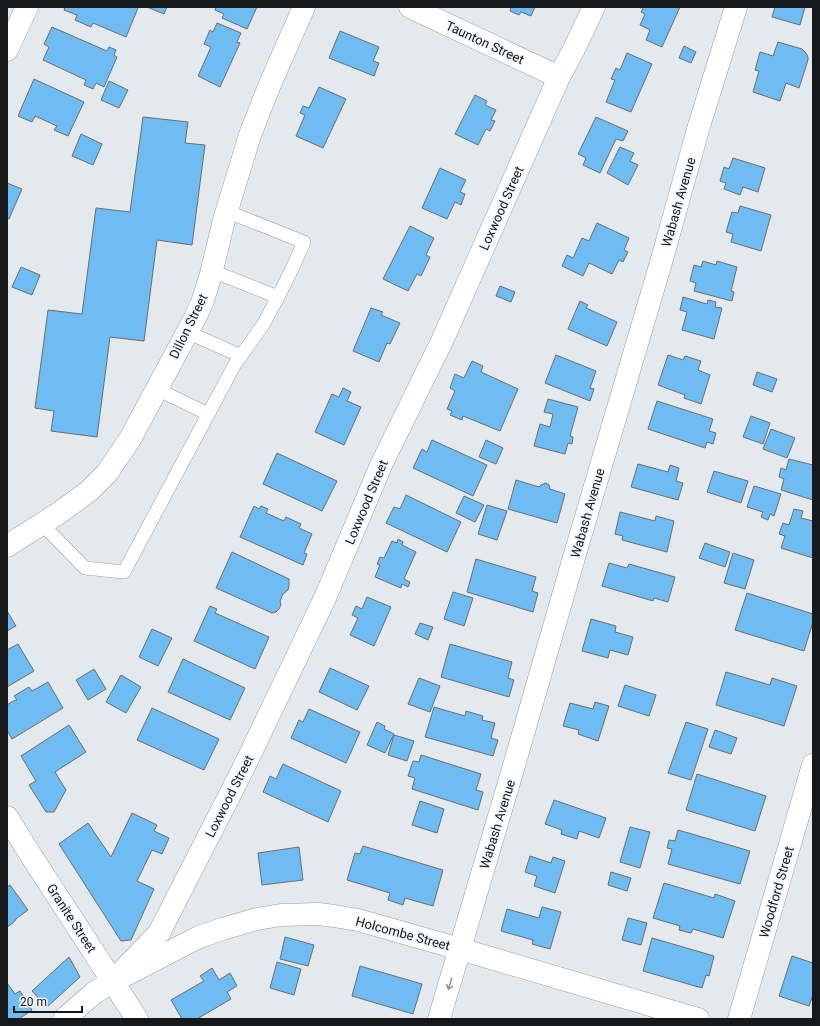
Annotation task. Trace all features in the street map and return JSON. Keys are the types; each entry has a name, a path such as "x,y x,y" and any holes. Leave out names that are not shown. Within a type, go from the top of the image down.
{"street":[{"path":"7,50 27,7"},
{"name":"Dillon Street","path":"7,546 59,513 89,491 102,478 130,439 196,316 203,300 212,271 226,211 250,135 264,98 304,7"},
{"name":"Taunton Street","path":"410,7 559,77"},
{"name":"Loxwood Street","path":"112,982 159,933 243,769 325,598 382,463 442,341 559,77 594,7"},
{"name":"Wabash Avenue","path":"439,1019 662,259 699,126 736,7"},
{"name":"Woodford Street","path":"739,1019 813,765"},
{"name":"Granite Street","path":"7,817 137,1019"},
{"name":"Holcombe Street","path":"112,982 199,937 222,929 257,919 281,915 318,914 358,920 698,1019"},
{"path":"64,1019 94,993 112,982"}],"lane":[{"path":"42,524 85,568 124,572 235,364 263,325 304,242 226,211"},
{"path":"212,271 278,297"},
{"path":"187,332 241,356"},
{"path":"157,389 208,414"}],"building":[{"path":"65,7 138,8 126,37 93,23 91,27 75,20 77,15 64,10"},
{"path":"147,7 167,7 164,14"},
{"path":"216,7 257,7 247,29 222,18 224,14 215,10"},
{"path":"511,7 535,7 531,16 521,12 519,15 510,11"},
{"path":"644,7 680,7 662,47 646,40 650,30 640,25 645,14 641,12"},
{"path":"775,7 805,7 800,25 772,17"},
{"path":"217,23 241,33 237,42 240,43 220,87 198,76 211,47 204,44 210,30 213,32"},
{"path":"52,27 107,51 109,47 116,50 114,55 117,57 104,87 96,83 93,89 84,85 86,80 43,60 49,47 44,44"},
{"path":"340,31 379,47 373,61 379,63 374,76 329,58"},
{"path":"778,42 802,49 808,57 799,88 786,83 780,101 753,92 759,71 755,70 760,52 773,56"},
{"path":"684,46 696,52 691,63 679,58"},
{"path":"627,53 652,64 631,112 606,102 615,80 611,79 616,68 620,70"},
{"path":"34,79 84,102 68,136 54,130 57,126 35,116 32,122 18,116"},
{"path":"109,81 128,90 119,108 101,100"},
{"path":"319,87 346,99 323,148 296,136 305,115 300,113 303,106 309,108"},
{"path":"475,95 487,101 485,105 496,110 491,120 495,121 490,131 486,129 478,145 455,134"},
{"path":"143,117 188,122 185,143 205,145 192,245 157,240 144,341 110,337 97,437 51,431 54,411 35,408 48,310 82,314 96,208 130,212"},
{"path":"596,117 628,131 623,141 616,139 600,173 583,165 586,158 578,154"},
{"path":"81,134 102,144 93,165 72,156"},
{"path":"620,147 634,153 630,161 638,165 628,185 607,173"},
{"path":"733,158 765,168 758,192 743,187 740,195 724,189 726,183 720,181 724,167 729,169"},
{"path":"440,168 466,180 460,192 465,194 461,205 455,202 447,219 422,208"},
{"path":"7,183 22,189 9,219 7,218"},
{"path":"740,206 771,215 761,251 731,242 733,234 726,232 732,212 738,213"},
{"path":"597,223 629,238 624,250 628,252 623,262 619,260 612,274 589,263 583,276 562,266 567,255 573,258 582,238 589,241"},
{"path":"410,226 434,238 426,255 430,257 421,276 417,274 408,291 383,279"},
{"path":"703,261 716,265 717,261 737,267 731,291 734,292 732,301 694,291 696,283 690,281 694,265 701,267"},
{"path":"21,267 40,275 32,295 12,287"},
{"path":"500,286 515,292 511,302 496,296"},
{"path":"683,297 707,304 708,300 716,302 715,307 722,308 714,339 682,330 687,312 680,310"},
{"path":"580,301 588,305 586,308 617,322 607,346 568,329"},
{"path":"371,308 383,312 381,315 400,323 390,344 387,343 379,362 353,351"},
{"path":"556,355 596,371 590,388 594,389 590,401 545,383"},
{"path":"668,355 683,360 685,356 701,361 698,370 710,375 701,404 684,398 685,395 658,385"},
{"path":"472,361 483,366 481,372 518,389 500,431 463,416 462,420 450,415 452,411 447,409 455,391 450,388 455,374 464,378"},
{"path":"757,372 777,379 772,392 753,385"},
{"path":"343,388 351,392 347,401 361,407 344,445 315,432 332,394 339,397"},
{"path":"548,399 578,407 570,436 573,437 572,444 568,443 565,454 534,446 540,424 550,427 553,414 544,412"},
{"path":"657,401 713,419 709,431 716,433 713,444 707,442 705,448 648,429"},
{"path":"751,416 770,423 763,444 743,437"},
{"path":"771,429 795,438 787,458 763,449"},
{"path":"432,440 487,465 473,496 413,468 422,449 427,452"},
{"path":"486,440 503,448 496,464 479,457"},
{"path":"277,453 337,481 322,511 263,484"},
{"path":"789,459 813,465 813,500 781,490 784,479 779,477 781,468 786,470"},
{"path":"638,464 668,472 670,465 679,468 676,481 683,483 678,500 631,487"},
{"path":"714,471 748,481 741,503 707,492"},
{"path":"516,480 539,487 546,483 549,485 550,489 565,494 557,523 508,509"},
{"path":"754,486 781,494 774,516 770,514 768,520 761,517 763,512 747,507"},
{"path":"406,495 461,522 447,552 386,523 394,507 400,509"},
{"path":"464,496 484,505 475,522 456,513"},
{"path":"487,505 507,511 497,540 478,534"},
{"path":"254,506 259,509 261,506 268,509 266,513 284,521 286,517 301,524 299,528 312,534 304,553 307,554 303,565 240,537"},
{"path":"794,509 803,511 801,518 813,521 813,558 781,548 785,536 779,534 783,523 789,525"},
{"path":"620,512 655,521 656,516 674,521 667,552 622,540 623,536 615,534"},
{"path":"398,539 403,542 402,545 416,552 404,579 410,582 408,587 402,584 401,588 375,577 380,565 377,564 380,557 384,558 392,541 397,543"},
{"path":"705,543 730,552 725,567 699,558"},
{"path":"232,552 289,579 288,590 283,594 280,601 281,605 276,612 272,613 216,588"},
{"path":"733,553 754,560 745,589 724,583"},
{"path":"476,559 536,577 532,591 538,593 533,612 467,592"},
{"path":"609,563 627,568 629,564 675,577 668,602 654,598 653,601 602,586"},
{"path":"453,592 473,598 464,626 444,619"},
{"path":"747,593 813,614 813,622 804,651 735,630"},
{"path":"367,597 391,607 374,646 350,635 358,618 352,615 356,606 362,609"},
{"path":"210,606 217,609 215,613 269,637 255,669 194,641"},
{"path":"7,611 16,626 7,631"},
{"path":"591,619 616,626 615,632 633,637 628,655 610,650 608,658 582,651"},
{"path":"420,623 433,627 428,640 415,634"},
{"path":"152,629 172,638 158,666 139,657"},
{"path":"18,644 34,671 7,687 7,650"},
{"path":"450,644 512,662 508,678 514,680 509,697 441,677"},
{"path":"183,659 245,688 230,720 168,692"},
{"path":"330,668 369,686 357,710 319,692"},
{"path":"94,669 106,689 88,700 76,680"},
{"path":"726,672 770,685 772,678 797,686 784,726 716,705"},
{"path":"121,675 141,687 126,713 106,702"},
{"path":"419,678 440,686 430,712 408,704"},
{"path":"48,682 63,708 12,739 7,730 7,705 17,700 14,696 29,687 32,691"},
{"path":"625,685 656,695 649,716 618,706"},
{"path":"595,702 609,706 598,741 578,734 579,730 563,726 570,703 593,709"},
{"path":"434,707 465,716 466,711 483,716 482,720 495,723 491,738 498,740 493,756 425,737"},
{"path":"152,708 219,739 204,770 137,740"},
{"path":"309,709 360,732 346,763 291,738 299,720 303,722"},
{"path":"377,722 385,726 384,729 394,734 385,753 367,745"},
{"path":"686,722 708,729 691,780 668,773"},
{"path":"69,725 86,752 55,772 66,790 54,812 46,812 29,785 36,781 21,756"},
{"path":"715,730 737,738 731,754 709,747"},
{"path":"394,735 414,741 407,761 388,755"},
{"path":"421,755 481,774 476,790 483,792 478,810 412,789 415,778 408,776 413,761 419,762"},
{"path":"283,764 341,791 328,822 263,792 270,776 276,779"},
{"path":"697,774 766,796 755,831 686,810"},
{"path":"554,800 606,818 599,838 579,831 577,839 561,834 562,830 545,824"},
{"path":"420,801 444,809 437,833 412,825"},
{"path":"132,813 157,825 154,831 169,838 162,854 152,850 137,881 154,889 131,940 121,941 59,844 88,823 111,857"},
{"path":"630,827 650,832 640,868 620,862"},
{"path":"678,830 750,851 740,884 668,864 672,849 667,848 669,840 675,841"},
{"path":"363,846 443,870 433,906 405,898 403,905 388,900 390,893 347,880 355,853 360,854"},
{"path":"299,847 303,880 262,885 258,853"},
{"path":"530,856 551,863 553,857 565,861 555,893 534,886 537,876 525,872"},
{"path":"611,872 631,878 627,891 608,885"},
{"path":"664,883 714,898 715,894 735,901 723,938 693,929 691,933 679,930 680,926 653,918"},
{"path":"10,885 28,910 7,927 7,887"},
{"path":"542,907 561,912 550,949 532,944 533,940 501,931 507,909 539,918"},
{"path":"628,918 647,923 641,945 622,940"},
{"path":"285,937 314,945 308,966 280,959"},
{"path":"652,938 714,956 709,976 706,975 702,988 643,971"},
{"path":"792,956 813,963 813,995 809,1006 779,996"},
{"path":"69,957 80,977 47,1007 32,991"},
{"path":"277,962 301,969 294,995 270,988"},
{"path":"360,966 422,984 413,1014 352,996"},
{"path":"212,968 219,980 230,973 237,986 227,992 231,999 197,1019 182,1019 171,1000 204,981 200,976"},
{"path":"7,983 15,994 20,991 32,1010 19,1019 7,1019"}]}
